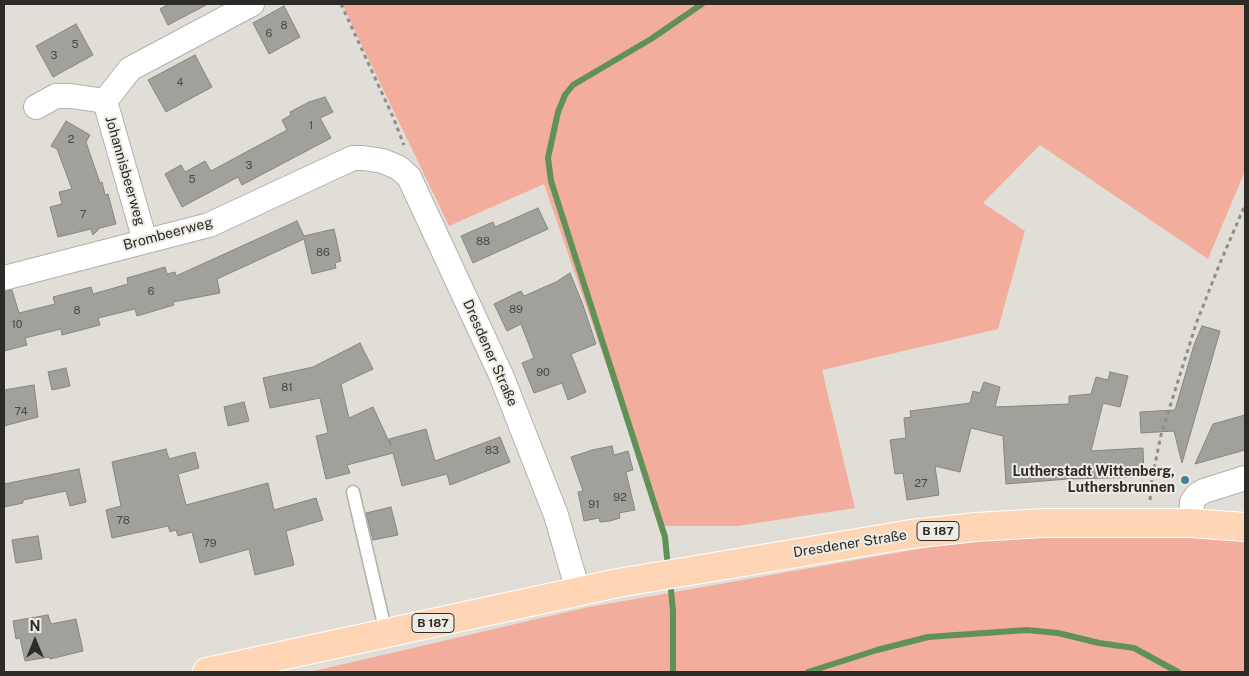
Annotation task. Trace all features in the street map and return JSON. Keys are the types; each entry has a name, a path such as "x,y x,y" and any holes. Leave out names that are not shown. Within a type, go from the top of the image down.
{"main road":[{"name":"Dresdener Straße","path":"207,672 658,575 948,530 1043,523 1191,523 1245,527"}],"street":[{"name":"Johannisbeerweg","path":"105,101 130,69 252,4"},
{"name":"Johannisbeerweg","path":"36,107 56,96 71,96 105,101"},
{"name":"Johannisbeerweg","path":"105,101 145,241"},
{"name":"Brombeerweg","path":"4,278 209,225 353,158 383,161 398,168 409,178"},
{"name":"Dresdener Straße","path":"409,178 501,375 556,515 578,591"},
{"path":"1191,523 1192,502 1197,495 1245,478"}],"lane":[{"path":"352,492 386,633"}],"path":[{"path":"342,4 389,108 410,160 409,178"},
{"path":"1148,523 1152,479 1161,435 1196,324 1245,205"}],"shaded area":[{"path":"342,4 1245,4 1245,171 1208,259 1040,145 983,203 1025,231 998,329 822,370 855,508 737,526 662,526 544,184 449,226"},
{"path":"1027,535 1148,535 1245,541 1245,672 310,672 584,608 958,542"}],"building":[{"path":"169,4 208,4 168,25 160,9"},
{"path":"284,6 300,37 269,54 253,23"},
{"path":"76,24 93,55 53,77 36,46"},
{"path":"195,55 212,87 166,112 148,80"},
{"path":"325,97 333,112 320,118 331,138 242,185 238,177 182,207 165,174 181,165 185,172 205,161 211,171 287,130 282,120 291,115 290,112 309,102"},
{"path":"66,121 90,135 86,142 100,183 102,182 105,195 108,194 116,224 100,228 93,235 91,229 58,237 50,207 62,204 59,192 72,189 57,149 51,146"},
{"path":"538,208 548,229 473,263 461,236 493,222 495,227"},
{"path":"297,221 304,236 334,229 341,261 335,263 336,268 312,274 304,239 217,279 220,293 173,302 174,305 137,316 135,309 98,318 100,325 62,335 61,329 25,338 27,345 4,351 4,291 12,290 19,313 55,304 53,297 91,287 93,294 128,284 127,278 165,267 167,274 175,272 176,276"},
{"path":"570,273 596,344 571,354 586,392 568,400 562,383 534,393 522,363 534,358 521,324 507,331 494,304 521,291 524,296 556,282"},
{"path":"1202,326 1220,331 1182,463 1174,431 1141,433 1140,412 1175,410 1194,345"},
{"path":"360,343 373,369 341,384 349,418 373,407 391,446 389,439 426,429 435,461 500,437 510,462 450,485 447,474 402,486 393,453 347,465 350,473 326,479 316,436 328,433 320,398 270,408 263,378 313,367"},
{"path":"66,368 70,386 52,390 48,372"},
{"path":"1110,372 1128,376 1120,407 1103,403 1091,451 1143,448 1144,477 1068,479 1006,484 1003,436 971,428 960,472 935,466 939,495 907,500 903,473 895,474 890,440 906,438 904,418 911,417 910,411 970,403 973,391 980,393 984,382 1000,387 995,407 1069,404 1069,396 1091,394 1096,377 1108,380"},
{"path":"34,385 38,417 4,426 4,390"},
{"path":"244,402 249,421 228,426 224,407"},
{"path":"1245,415 1245,450 1195,464 1213,424"},
{"path":"612,446 614,455 628,451 633,470 626,472 635,510 619,513 620,518 610,521 600,522 599,518 584,521 578,492 583,491 571,457"},
{"path":"166,449 169,459 195,452 199,468 178,474 186,505 268,483 274,510 316,498 323,520 286,531 294,565 255,575 249,549 200,563 192,532 178,536 176,530 170,532 168,526 112,538 106,510 121,506 112,462"},
{"path":"79,469 86,502 70,506 66,491 23,500 23,503 4,507 4,484"},
{"path":"391,507 398,535 373,540 366,513"},
{"path":"38,536 42,559 16,563 12,540"},
{"path":"48,615 51,624 76,619 83,651 50,659 49,657 25,661 20,638 16,639 13,621"}],"waterway":[{"path":"668,568 665,537 551,181 548,158 558,112 565,95 573,85 651,39 702,4"},
{"path":"670,580 673,611 673,672"},
{"path":"808,672 877,650 928,637 1027,630 1058,633 1099,643 1134,648 1178,672"}],"place":[{"name":"Lutherstadt Wittenberg, Luthersbrunnen","path":"1185,480"}]}
